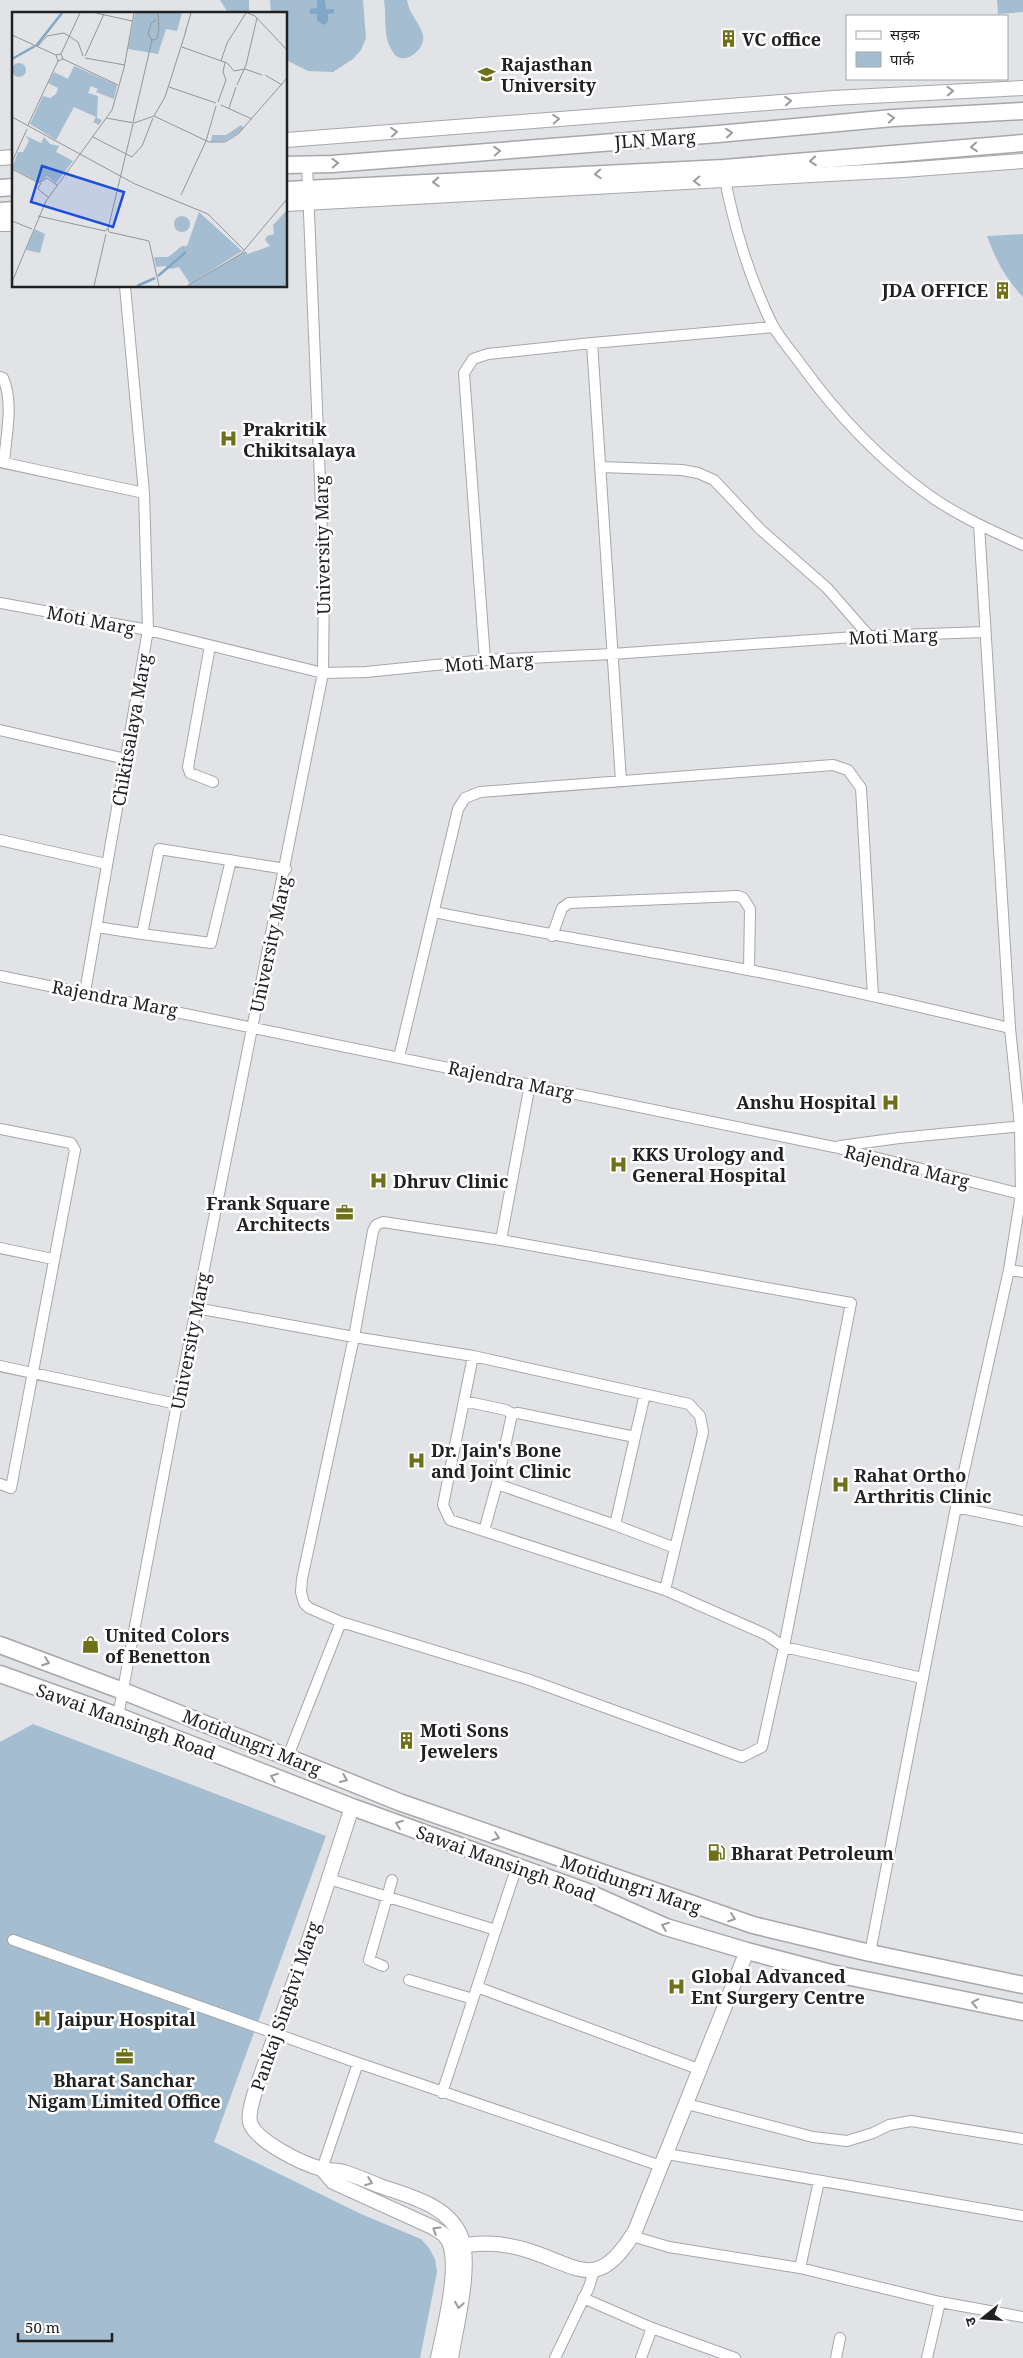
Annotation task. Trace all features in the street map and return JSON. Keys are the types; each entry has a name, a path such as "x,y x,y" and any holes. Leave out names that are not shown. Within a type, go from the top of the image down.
{"main road":[{"name":"JLN Marg","path":"288,165 332,164 688,137 893,118 1023,111"},
{"name":"JLN Marg","path":"288,191 309,196 724,174 1023,143"},
{"name":"Motidungri Marg","path":"0,1646 123,1691 399,1802 753,1925 870,1953 1023,1985"},
{"name":"Sawai Mansingh Road","path":"0,1674 118,1716 352,1807 585,1891 666,1927 747,1951 867,1981 1023,2012"}],"street":[{"path":"288,140 824,98 1023,88"},
{"path":"1023,161 903,170 724,174 729,203 747,260 774,327 817,387 866,443 926,494 979,525 1023,545"},
{"name":"University Marg","path":"118,1716 177,1404 286,869 323,673 324,579 307,164"},
{"path":"288,203 309,196"},
{"name":"Chikitsalaya Marg","path":"85,992 148,630 144,493 126,288"},
{"path":"485,660 464,373 473,359 488,354 774,327"},
{"path":"592,343 621,781"},
{"path":"0,377 3,378 7,386 8,405 2,462 144,493"},
{"path":"601,466 682,470 698,472 714,480 761,530 827,588 869,636"},
{"path":"870,1953 956,1507 1009,1270 1020,1194 1022,1126 1010,1028 979,525"},
{"name":"Moti Marg","path":"0,603 148,630 323,673 366,672 485,660 612,654 869,636 985,632"},
{"path":"210,646 188,767 190,773 213,782"},
{"path":"0,730 126,760"},
{"path":"399,1057 458,809 465,798 480,792 833,764 848,770 862,788 873,996"},
{"path":"0,840 106,864"},
{"path":"142,934 159,849 286,869"},
{"path":"97,927 211,943 231,860"},
{"path":"552,936 562,908 569,903 738,896 743,898 750,909 749,970"},
{"path":"434,912 552,936 749,970 873,996 1010,1028"},
{"name":"Rajendra Marg","path":"0,976 834,1147 1020,1194"},
{"path":"501,1240 530,1084"},
{"path":"834,1147 899,1138 1022,1126"},
{"path":"0,1129 71,1143 75,1150 11,1488 0,1484"},
{"path":"390,1222 851,1302 784,1647 762,1747 742,1756 527,1679 341,1622 309,1608 304,1602 301,1592 302,1579 354,1337 373,1231 376,1225 390,1222"},
{"path":"0,1248 53,1259"},
{"path":"1009,1270 1023,1272"},
{"path":"196,1308 354,1337 473,1356 689,1404 700,1416 703,1432 665,1590"},
{"path":"473,1356 442,1505 450,1520 665,1590 767,1635 784,1647 922,1678"},
{"path":"0,1366 177,1404"},
{"path":"615,1525 645,1394"},
{"path":"464,1401 506,1410 512,1414 518,1413 635,1437"},
{"path":"484,1531 497,1484 512,1414"},
{"path":"497,1484 675,1548"},
{"path":"956,1507 1023,1521"},
{"path":"288,1756 341,1622"},
{"name":"Pankaj Singhvi Marg","path":"352,1807 277,2034 254,2095 250,2121 256,2133 270,2144 322,2169 343,2172 427,2203 454,2223 464,2276 451,2358"},
{"path":"442,2092 517,1866"},
{"path":"329,1879 496,1930"},
{"path":"384,1966 370,1960 392,1880"},
{"path":"12,1940 442,2092 664,2160 819,2181 1023,2216"},
{"path":"458,2246 503,2244 523,2249 583,2271 605,2267 618,2257 632,2236 701,2070 747,1951"},
{"path":"409,1980 473,1999"},
{"path":"477,1986 701,2070"},
{"path":"322,2169 358,2063"},
{"path":"687,2104 813,2137 848,2141 873,2133 889,2125 911,2121 1023,2139"},
{"name":"Pankaj Singhvi Marg","path":"322,2169 333,2182 432,2227 458,2246"},
{"path":"800,2268 819,2181"},
{"path":"632,2236 669,2247 800,2268 940,2302 1023,2317"},
{"name":"Pankaj Singhvi Marg","path":"438,2358 458,2246"},
{"path":"555,2358 594,2270"},
{"path":"583,2298 722,2356 735,2358"},
{"path":"928,2358 940,2302"},
{"path":"641,2358 652,2328"},
{"path":"836,2358 840,2338"}],"green space":[{"path":"220,0 249,0 249,12 228,12"},
{"path":"270,0 363,0 366,38 361,50 353,59 333,72 308,71 288,61 288,12 271,12"},
{"path":"384,0 407,0 410,10 422,31 423,41 421,46 413,55 407,58 397,56 387,40"},
{"path":"997,0 1023,0 1023,12 998,14"},
{"path":"1023,234 1023,297 1011,283 1002,268 987,236"},
{"path":"33,1724 326,1836 214,2142 361,2214 421,2239 435,2259 437,2272 420,2358 0,2358 0,1742"}],"shaded area":[{"path":"317,0 325,0 326,9 334,9 334,13 328,14 328,21 325,25 317,21 317,14 310,14 310,9 317,8"}],"place":[{"name":"VC office","path":"728,39"},
{"name":"Rajasthan University","path":"487,74"},
{"name":"JDA OFFICE","path":"1002,290"},
{"name":"Prakritik Chikitsalaya","path":"229,439"},
{"name":"Anshu Hospital","path":"890,1102"},
{"name":"KKS Urology and General Hospital","path":"618,1164"},
{"name":"Dhruv Clinic","path":"379,1181"},
{"name":"Frank Square Architects","path":"344,1213"},
{"name":"Dr. Jain's Bone and Joint Clinic","path":"417,1460"},
{"name":"Rahat Ortho Arthritis Clinic","path":"840,1485"},
{"name":"United Colors of Benetton","path":"91,1645"},
{"name":"Moti Sons Jewelers","path":"406,1740"},
{"name":"Bharat Petroleum","path":"717,1853"},
{"name":"Global Advanced Ent Surgery Centre","path":"677,1986"},
{"name":"Jaipur Hospital","path":"43,2019"},
{"name":"Bharat Sanchar Nigam Limited Office","path":"124,2057"}]}
